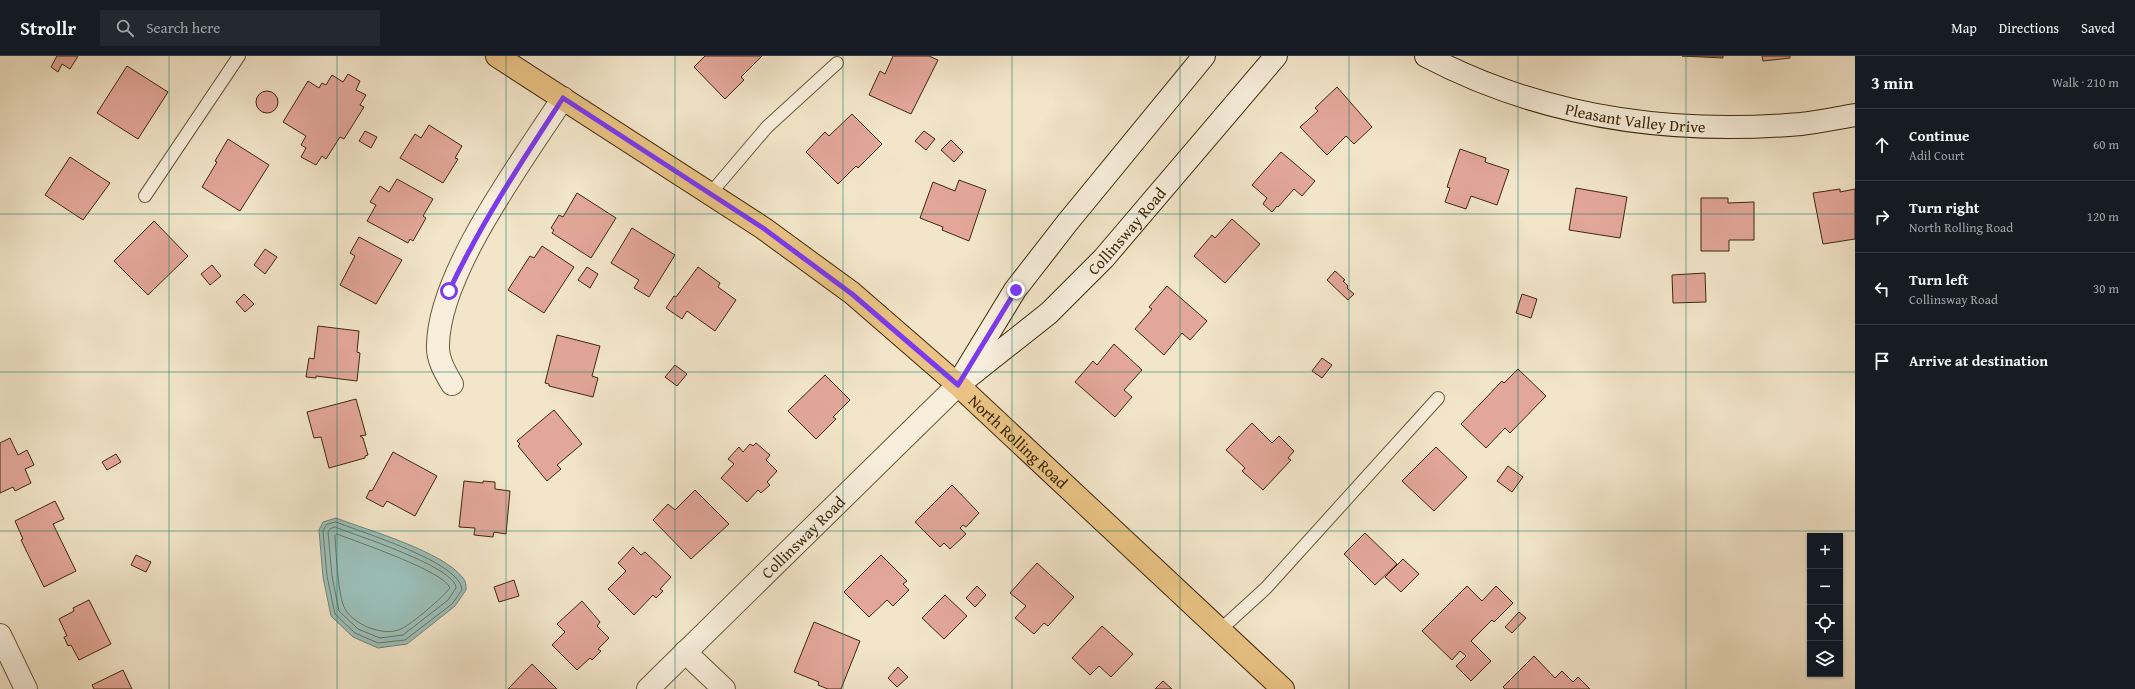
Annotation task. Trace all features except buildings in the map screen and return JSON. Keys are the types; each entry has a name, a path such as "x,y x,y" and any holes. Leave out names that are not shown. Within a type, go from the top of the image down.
{"main road":[{"name":"North Rolling Road","path":"497,56 763,228 852,294 958,385 1283,689"}],"street":[{"name":"Collinsway Road","path":"958,385 1016,290 1067,223 1204,56"},
{"name":"Collinsway Road","path":"648,689 958,385 1050,313 1104,258 1276,56"},
{"name":"Pleasant Valley Drive","path":"1426,56 1450,69 1516,94 1578,112 1649,124 1728,128 1803,124 1855,115"},
{"path":"452,384 442,366 438,346 449,291 468,249 563,98"},
{"path":"0,635 26,689"},
{"path":"685,652 724,689"}],"lane":[{"path":"145,196 239,56"},
{"path":"710,194 767,126 837,63"},
{"path":"1220,630 1266,588 1438,398"}],"water":[{"path":"336,518 404,543 439,559 453,568 463,578 466,590 455,606 407,644 378,648 353,637 331,616 323,577 319,530 323,522"}],"route":[{"path":"449,291 468,249 501,194 563,98 763,228 852,294 958,385 1016,290"}]}
